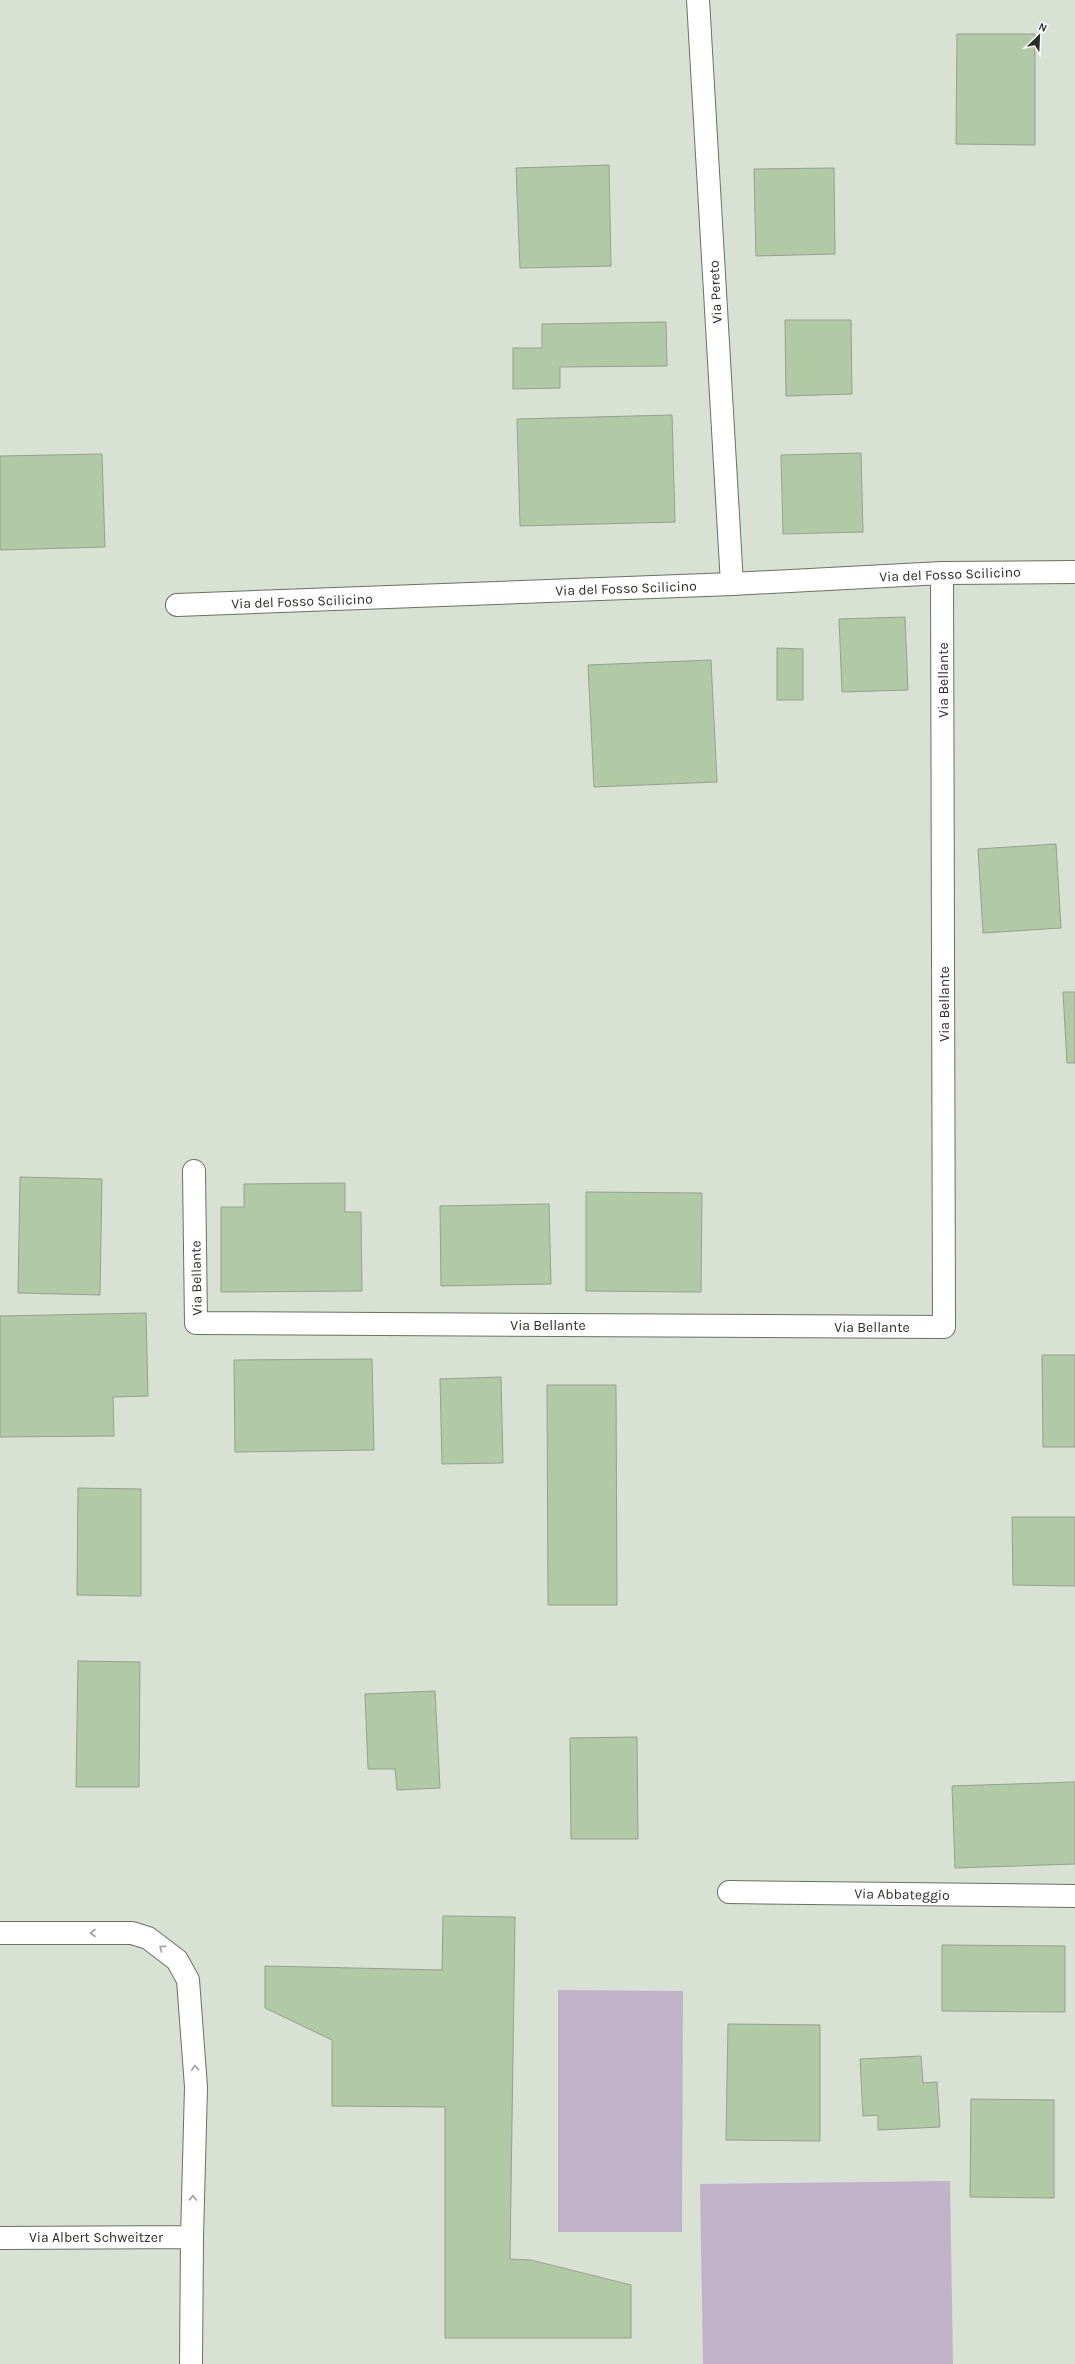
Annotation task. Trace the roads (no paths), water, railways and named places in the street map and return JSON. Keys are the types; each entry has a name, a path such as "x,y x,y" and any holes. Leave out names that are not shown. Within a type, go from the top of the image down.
{"street":[{"name":"Via Pereto","path":"698,0 732,584"},
{"name":"Via del Fosso Scilicino","path":"177,605 732,584 942,572 1075,572"},
{"name":"Via Bellante","path":"194,1171 196,1323 944,1327 942,572"},
{"name":"Via Abbateggio","path":"730,1892 1075,1896"},
{"path":"0,1933 132,1933 148,1938 177,1960 188,1980 196,2087 192,2237 191,2364"},
{"name":"Via Albert Schweitzer","path":"0,2238 192,2237"}]}
